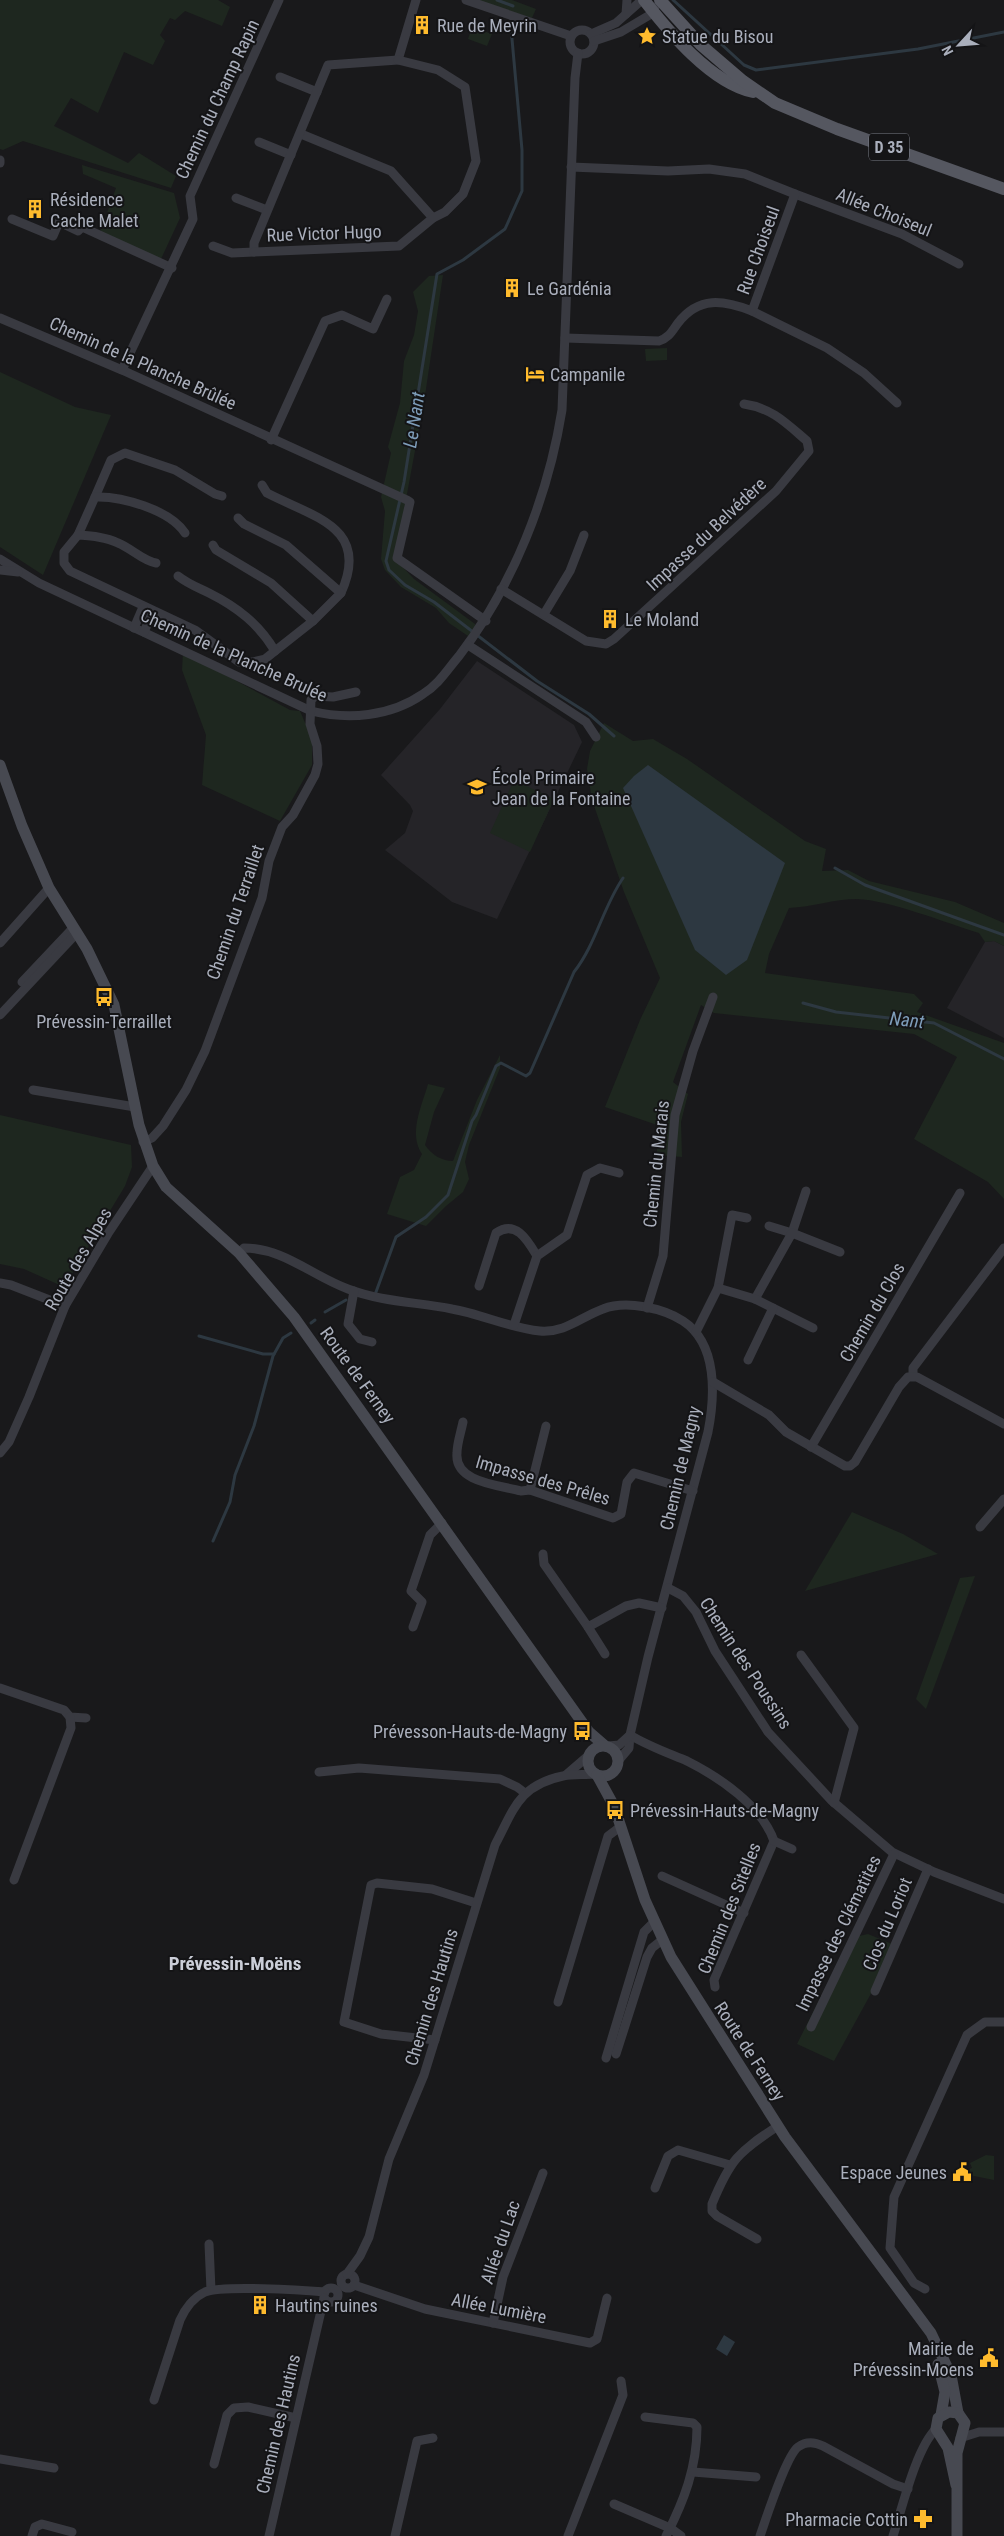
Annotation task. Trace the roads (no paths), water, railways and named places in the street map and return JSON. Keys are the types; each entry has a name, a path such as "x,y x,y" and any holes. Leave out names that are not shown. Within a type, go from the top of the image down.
{"main road":[{"name":"D 35","path":"643,0 705,65 740,89 759,93"},
{"name":"D 35","path":"658,0 701,45 759,93 798,114 1004,189"},
{"name":"Route de Ferney","path":"0,765 22,826 49,888 104,981 116,1013 135,1106 144,1142 153,1166 175,1196 238,1253 294,1317 589,1732 606,1746"},
{"name":"Route de Ferney","path":"589,1732 590,1753"},
{"path":"606,1746 616,1752 616,1766 606,1776 596,1774 588,1764 590,1753 606,1746"},
{"name":"Route de Ferney","path":"614,1806 616,1766"},
{"name":"Route de Ferney","path":"596,1774 614,1806 654,1922 689,1988 778,2126 920,2318 939,2349 951,2374 958,2413"},
{"name":"Route de Ferney","path":"899,2292 932,2350 943,2376 945,2399 941,2415"},
{"path":"956,2485 948,2448 940,2436 936,2422 941,2415 949,2412 958,2413 965,2423 965,2428 960,2438 956,2485 957,2536"},
{"path":"940,2436 952,2441 960,2438"}],"street":[{"name":"Chemin du Champ Rapin","path":"122,370 172,268 193,220 190,196 280,0"},
{"path":"398,60 416,0"},
{"path":"466,0 571,36 581,30 593,37 621,32 654,13 658,0"},
{"path":"626,14 627,0"},
{"path":"571,36 570,44 578,53 590,51 593,37 616,23 643,0"},
{"name":"Chemin de la Planche Brulée","path":"0,559 9,571 144,632 310,711 347,717 372,714 397,707 422,696 440,681 486,621 537,507 553,455 562,410 571,167 578,53"},
{"name":"Rue Victor Hugo","path":"212,246 232,253 399,246 433,218 445,212 463,194 476,161 465,87 438,70 398,60 328,65 301,134 267,210 254,243 254,252"},
{"path":"280,77 317,92"},
{"path":"301,134 391,171 433,218"},
{"path":"259,142 291,155"},
{"name":"Rue Choiseul","path":"565,338 659,341 670,334 687,312 704,303 734,306 752,311 795,194 745,174 709,169 668,171 571,167"},
{"name":"Allée Choiseul","path":"795,194 902,234 959,264"},
{"name":"Rue Victor Hugo","path":"236,198 267,210"},
{"path":"12,219 52,236 59,222 78,231 82,227 172,268"},
{"path":"272,440 325,321 342,315 372,329 388,299"},
{"path":"752,311 827,348 864,372 897,403"},
{"name":"Chemin de la Planche Brûlée","path":"0,318 122,370 407,500 410,502 397,558 486,621"},
{"name":"Impasse du Belvédère","path":"501,589 586,641 606,644 614,639 776,491 809,451 807,441 768,409 744,404"},
{"path":"222,496 215,494 175,470 125,453 110,460 78,535 64,552 64,563 70,571 195,630 239,662 253,662 264,659 313,621 341,593 347,579 351,560 342,537 330,524 267,493 262,485"},
{"path":"95,497 120,498 139,504 180,526 185,533"},
{"path":"238,518 244,524 286,545 341,593"},
{"path":"78,535 116,542 150,562 156,563"},
{"path":"544,614 570,571 584,535"},
{"path":"214,545 216,550 271,583 313,621"},
{"path":"0,576 9,571"},
{"path":"178,576 226,601 250,618 268,638 275,652"},
{"path":"134,628 143,606"},
{"path":"144,632 153,611"},
{"path":"470,642 586,722 596,737"},
{"path":"310,711 310,700 315,696 332,697 356,692"},
{"name":"Chemin du Terraillet","path":"144,1142 152,1138 163,1126 186,1090 205,1050 262,898 269,861 282,827 294,814 315,775 318,764 317,746 310,724 310,711"},
{"path":"0,942 49,888"},
{"path":"0,1006 75,931"},
{"path":"0,1015 75,931"},
{"name":"Chemin du Marais","path":"647,1308 663,1256 675,1115 693,1051 713,997"},
{"path":"34,1090 135,1106"},
{"name":"Route des Alpes","path":"0,1453 9,1442 29,1397 65,1306 109,1232 153,1166"},
{"path":"514,1325 537,1256 567,1235 587,1175 600,1168 619,1173"},
{"path":"755,1299 792,1233 806,1191"},
{"name":"Chemin du Clos","path":"810,1447 960,1193"},
{"path":"696,1332 718,1288 732,1215 747,1218"},
{"path":"769,1226 840,1252"},
{"path":"479,1286 496,1233 502,1229 514,1229 524,1235 537,1256"},
{"name":"Chemin de Magny","path":"238,1253 244,1248 260,1248 280,1253 320,1276 354,1291 381,1299 453,1309 534,1330 551,1331 570,1326 607,1307 626,1306 669,1313 696,1332 705,1346 712,1382 712,1410 668,1588 648,1657 630,1735 629,1748 616,1766"},
{"path":"913,1376 913,1368 1004,1248"},
{"path":"0,1283 11,1285 65,1306"},
{"path":"718,1288 755,1299 813,1328"},
{"path":"354,1291 348,1324 360,1338 372,1342"},
{"path":"748,1360 773,1308"},
{"path":"712,1382 769,1415 786,1432 810,1447 836,1462 850,1466 864,1449 898,1387 903,1380 913,1376 1004,1424"},
{"name":"Impasse des Prêles","path":"463,1422 456,1454 458,1464 463,1473 522,1491 530,1490 613,1518 621,1514 627,1482 634,1473 693,1491"},
{"path":"530,1490 546,1426"},
{"path":"980,1527 1004,1499"},
{"path":"413,1627 422,1602 411,1591 430,1535 442,1523"},
{"path":"543,1554 544,1564 605,1654"},
{"name":"Chemin des Poussins","path":"668,1588 683,1596 692,1608 715,1650 768,1732 834,1803 894,1854 1004,1898"},
{"path":"588,1627 626,1606 639,1603 662,1608"},
{"path":"801,1655 854,1728 834,1803"},
{"path":"0,1688 64,1710 70,1718 71,1728 14,1880"},
{"path":"70,1718 86,1718"},
{"path":"606,1746 619,1745 630,1735"},
{"name":"Chemin des Sitelles","path":"630,1735 712,1774 752,1808 771,1832 774,1841 714,1980 715,1987"},
{"path":"566,1775 590,1753"},
{"path":"319,1772 359,1768 500,1779 517,1786 524,1793 536,1785 566,1775 596,1774"},
{"name":"Chemin des Hautins","path":"268,2536 320,2320 330,2295 349,2282 369,2237 396,2138 417,2093 436,2040 495,1845 524,1793"},
{"path":"558,2002 608,1836 620,1827"},
{"name":"Chemin des Sitelles","path":"774,1841 792,1849"},
{"name":"Impasse des Clématites","path":"812,2027 894,1854"},
{"name":"Clos du Loriot","path":"875,1991 928,1869"},
{"path":"662,1876 744,1913"},
{"path":"436,2040 381,2034 344,2022 371,1886 377,1883 420,1887 476,1903"},
{"path":"606,2058 644,1932 654,1922"},
{"path":"616,2054 647,1956 652,1948 662,1940"},
{"path":"924,2289 914,2283 890,2248 894,2196 967,2035 985,2022 1004,2022"},
{"path":"757,2239 712,2211 712,2204 730,2165 744,2150 778,2126"},
{"path":"656,2188 668,2156 678,2150 730,2165"},
{"name":"Allée du Lac","path":"493,2323 503,2277 543,2173"},
{"path":"210,2244 212,2290"},
{"name":"Allée Lumière","path":"349,2282 425,2309 590,2343 597,2339 607,2298"},
{"path":"154,2400 180,2320 194,2300 212,2290 330,2295"},
{"path":"568,2536 623,2395 621,2381"},
{"path":"214,2464 227,2416 234,2408 248,2408 296,2418"},
{"path":"645,2417 694,2423 697,2427 697,2443 692,2472 683,2504 668,2532"},
{"path":"965,2423 978,2432"},
{"path":"960,2438 978,2432 1004,2432"},
{"path":"893,2536 908,2489 930,2435 940,2436"},
{"path":"395,2536 417,2441 434,2438"},
{"path":"760,2536 789,2459 798,2447 811,2442 823,2446 893,2484 908,2489"},
{"path":"0,2460 54,2468"},
{"path":"692,2472 756,2477"},
{"path":"614,2504 668,2532 681,2536"},
{"path":"32,2536 35,2527 42,2524 72,2532"}],"waterway":[{"name":"Le Nant","path":"497,0 513,6"},
{"path":"673,0 744,65 756,70 918,49 1004,32"},
{"name":"Le Nant","path":"511,28 522,150 522,191 505,229 463,260 437,274 404,482 386,561 389,570 405,585 434,602 537,681 589,714 614,736"},
{"name":"Nant","path":"835,868 865,885 1004,935"},
{"path":"376,1292 396,1237 426,1217 448,1195 472,1121 496,1066 501,1063 526,1076 530,1073 574,972 588,950 610,901 623,878"},
{"name":"Nant","path":"803,1003 836,1012 934,1023 1004,1059"},
{"path":"325,1312 346,1300"},
{"path":"311,1323 315,1320"},
{"path":"213,1541 230,1502 235,1475 254,1426 273,1356 283,1338 291,1333"},
{"path":"199,1336 263,1354 274,1354"}],"place":[{"name":"Rue de Meyrin","path":"422,25"},
{"name":"Statue du Bisou","path":"647,36"},
{"name":"Résidence Cache Malet","path":"35,209"},
{"name":"Le Gardénia","path":"512,288"},
{"name":"Campanile","path":"535,374"},
{"name":"Le Moland","path":"610,619"},
{"name":"École Primaire Jean de la Fontaine","path":"477,787"},
{"name":"Prévessin-Terraillet","path":"104,997"},
{"name":"Prévesson-Hauts-de-Magny","path":"582,1731"},
{"name":"Prévessin-Hauts-de-Magny","path":"615,1810"},
{"name":"Espace Jeunes","path":"962,2172"},
{"name":"Hautins ruines","path":"260,2305"},
{"name":"Mairie de Prévessin-Moens","path":"989,2358"},
{"name":"Pharmacie Cottin","path":"923,2519"}],"district":[{"name":"Prévessin-Moëns","path":"235,1963"}]}
